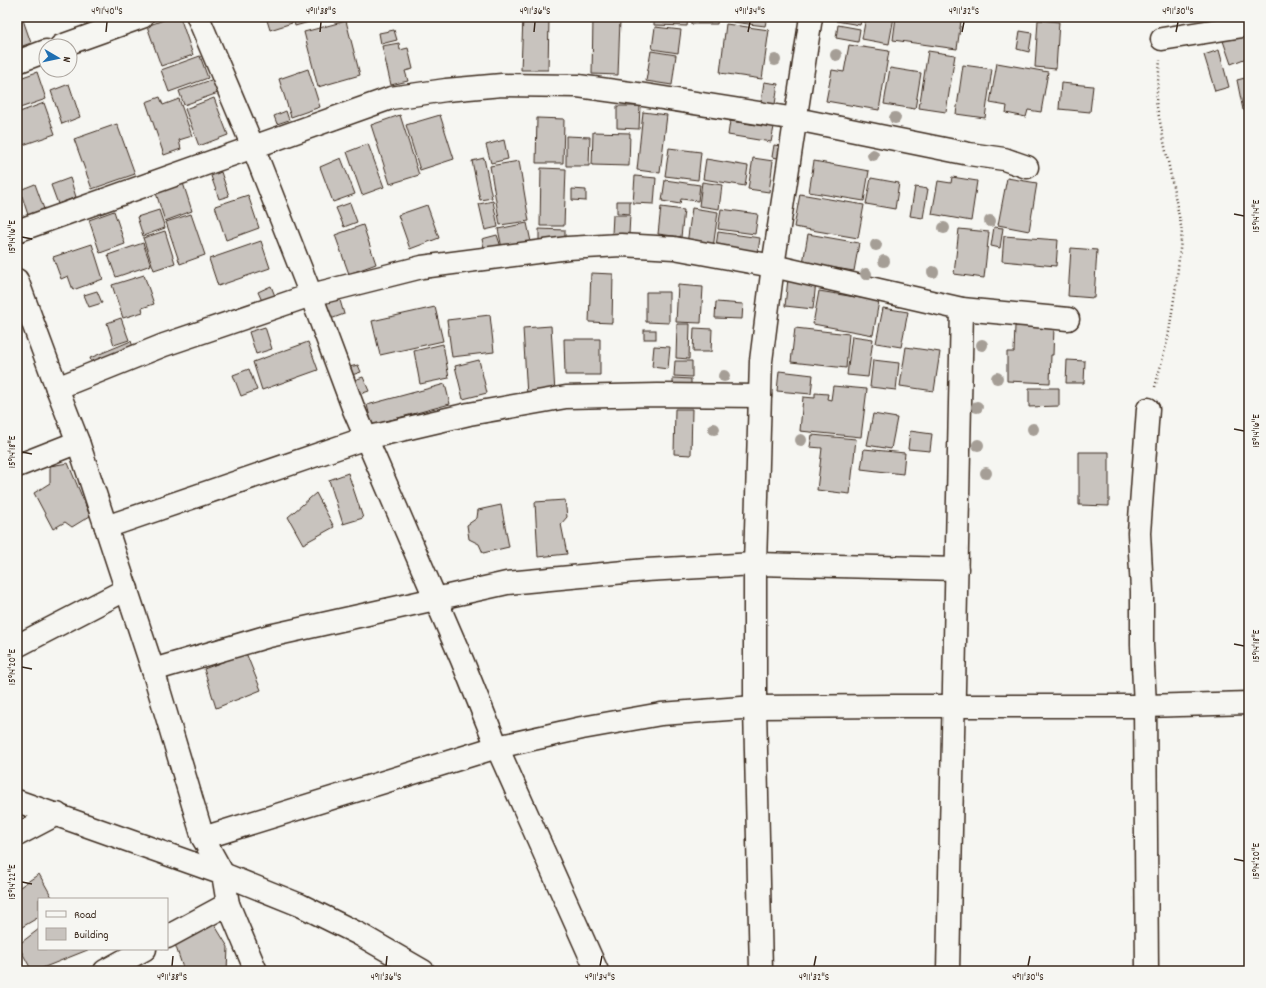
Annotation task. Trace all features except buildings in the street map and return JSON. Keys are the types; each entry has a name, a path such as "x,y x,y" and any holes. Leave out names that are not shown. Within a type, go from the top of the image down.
{"street":[{"path":"78,40 142,17"},
{"path":"198,17 253,147 354,410 462,660 497,747 597,971"},
{"path":"761,971 755,707 755,564 761,361 773,266 811,17"},
{"path":"1162,39 1249,25"},
{"path":"17,62 38,54"},
{"path":"17,231 391,98 446,90 502,85 578,86 644,95 796,119 969,154 1004,159 1027,167"},
{"path":"56,388 164,346 311,295 422,267 583,247 621,245 674,248 773,266 962,309 1068,319"},
{"path":"19,292 78,442 153,670 202,838 223,874 228,904 256,971"},
{"path":"948,971 962,309"},
{"path":"106,527 366,438 469,414 566,397 658,395 760,396"},
{"path":"1147,971 1145,706 1142,645 1142,591 1138,533 1148,409"},
{"path":"17,466 78,442"},
{"path":"153,670 269,636 507,583 646,570 755,564 957,568"},
{"path":"17,646 127,589"},
{"path":"202,838 497,747 582,728 661,714 755,707 1145,706 1249,703"},
{"path":"17,801 223,874 300,905 352,931 423,971"},
{"path":"17,835 57,814"},
{"path":"168,936 228,904"},
{"path":"105,971 143,950"}],"path":[{"path":"1148,409 1168,338 1182,231 1156,102 1162,39"}]}
